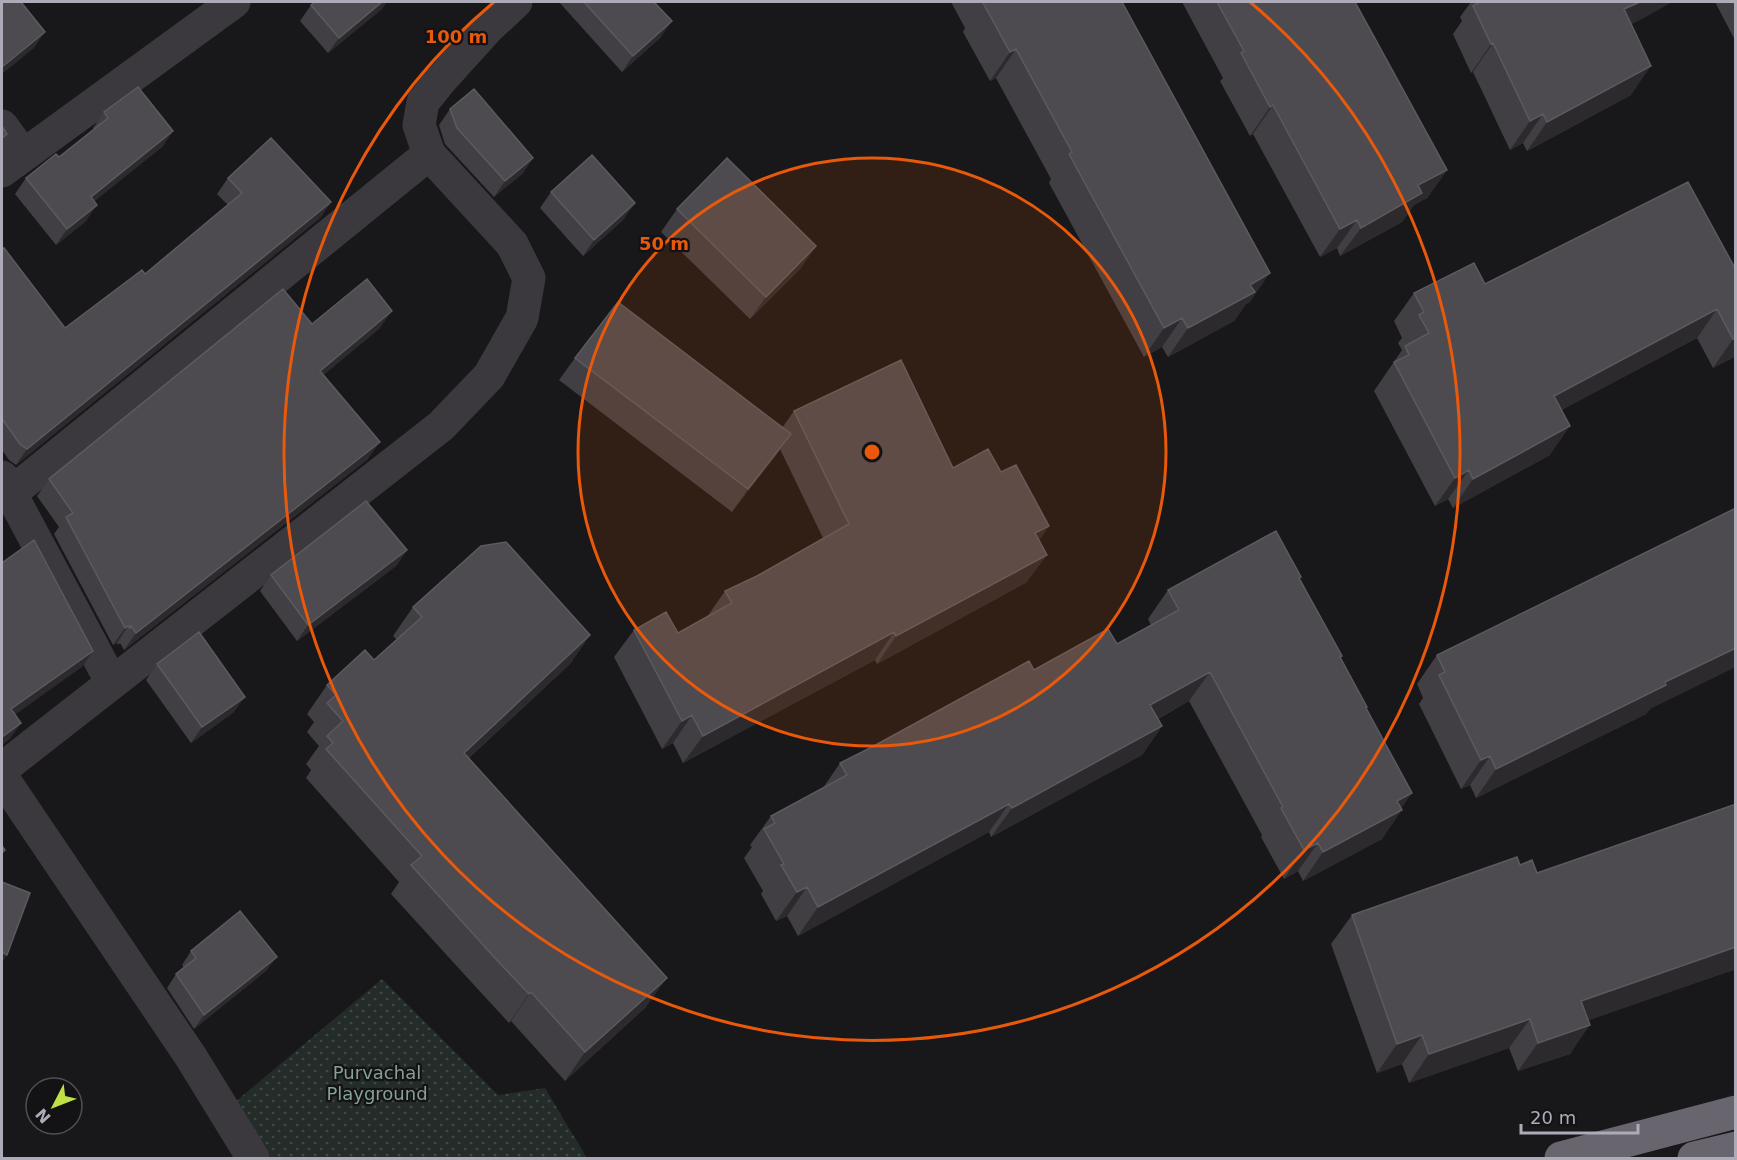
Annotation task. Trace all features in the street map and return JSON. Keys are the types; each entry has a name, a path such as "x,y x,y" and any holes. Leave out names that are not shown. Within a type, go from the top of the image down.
{"highway":[{"path":"1561,1158 1736,1112"},
{"path":"1694,1158 1736,1148"}],"street":[{"path":"2,126 12,163 234,2"},
{"path":"2,769 441,426 489,376 522,318 529,278 512,244 429,154 419,125 423,102 488,28 516,2"},
{"path":"112,683 6,485 429,154"},
{"path":"2,777 191,1057 253,1158"}],"green space":[{"name":"Purvachal Playground","path":"382,979 498,1095 545,1088 587,1158 270,1158 235,1102"}],"building":[{"path":"2,2 21,2 45,32 2,67"},
{"path":"315,2 382,2 339,38 311,5"},
{"path":"584,2 654,2 672,21 633,56"},
{"path":"1122,2 1270,273 1250,285 1255,292 1188,328 1182,318 1164,328 1069,154 1072,152 1016,49 1010,52 983,3"},
{"path":"1217,2 1355,2 1447,170 1418,185 1422,193 1361,228 1357,220 1340,229 1273,105 1270,107 1241,53 1244,51"},
{"path":"1480,2 1640,2 1624,9 1651,66 1547,122 1543,114 1530,121 1473,6"},
{"path":"138,87 173,131 91,197 97,205 67,229 26,178 56,154 59,157 108,118 104,112"},
{"path":"474,89 533,158 505,181 457,128 450,109"},
{"path":"2,126 7,134 2,138"},
{"path":"271,138 331,202 27,449 20,444 2,419 2,250 4,248 65,328 142,270 145,274 242,193 228,178"},
{"path":"592,155 635,203 594,240 551,192"},
{"path":"727,158 816,246 766,297 677,209"},
{"path":"1688,182 1736,270 1736,338 1733,339 1717,309 1554,396 1570,426 1473,479 1469,470 1455,478 1394,362 1409,355 1405,346 1429,333 1419,315 1424,312 1414,293 1474,263 1485,284"},
{"path":"367,279 392,311 320,371 380,442 136,633 131,626 125,628 66,517 73,513 49,479 283,289 312,324"},
{"path":"618,302 791,434 748,489 575,358"},
{"path":"901,360 953,468 988,449 1001,472 1016,465 1049,526 1035,533 1047,555 896,636 894,632 703,736 692,715 682,721 634,630 666,612 678,633 732,603 725,591 757,576 849,524 794,411"},
{"path":"366,501 407,550 308,625 271,575"},
{"path":"1736,508 1736,648 1496,769 1490,756 1481,760 1439,675 1445,672 1437,655"},
{"path":"1276,531 1412,793 1397,801 1402,810 1323,852 1318,843 1304,850 1210,672 1150,705 1162,726 1012,808 1009,804 818,907 807,887 797,892 764,829 775,823 771,816 847,775 840,763 1029,661 1034,670 1108,629 1117,644 1179,610 1168,590"},
{"path":"34,540 93,651 11,709 21,723 2,737 2,563"},
{"path":"506,542 590,635 464,753 667,978 585,1052 531,992 529,994 494,957 411,865 422,856 326,749 333,743 327,736 343,721 327,703 336,695 327,685 365,650 374,660 422,617 413,607 481,546"},
{"path":"199,632 245,697 202,727 157,664"},
{"path":"1736,804 1736,947 1581,1001 1590,1025 1538,1043 1530,1019 1429,1054 1422,1035 1397,1044 1352,915 1517,857 1520,865 1532,860 1537,873"},
{"path":"2,882 30,893 7,955 2,952"},
{"path":"240,911 277,957 204,1015 176,974 196,958 191,951"}]}
